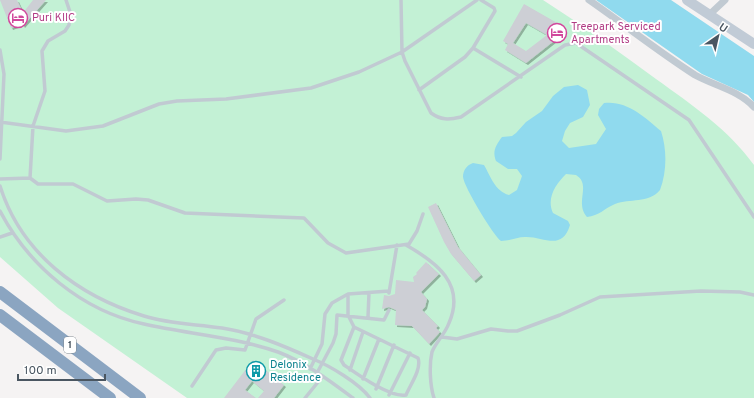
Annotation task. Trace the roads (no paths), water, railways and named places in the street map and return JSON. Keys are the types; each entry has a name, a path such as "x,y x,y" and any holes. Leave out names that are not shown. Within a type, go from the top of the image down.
{"highway":[{"name":"1","path":"0,292 140,398"},
{"name":"1","path":"0,315 110,398"}],"main road":[{"path":"687,0 754,44"}],"street":[{"path":"589,0 693,74 734,92 752,102"},
{"path":"709,15 724,0"}],"lane":[{"path":"30,178 33,126 45,90 42,51 48,41 65,31 70,25 70,12 66,0"},
{"path":"402,0 402,52 430,113 437,118 448,120 461,117 521,77 565,45 576,43 690,120 754,217"},
{"path":"1,122 66,131 103,126 159,104 177,101 226,99 312,88 359,72 402,52 477,0"},
{"path":"419,90 456,65 473,48 495,11 494,8 481,0"},
{"path":"473,48 521,77"},
{"path":"0,50 4,74 0,159"},
{"path":"0,179 30,178 38,184 73,184 107,201 136,199 148,200 185,212 304,218 328,243 346,253 406,245 412,242 422,214"},
{"path":"0,186 7,207 20,230 34,249 58,271 85,292 111,305 145,317 223,328 284,345 342,375 370,398"},
{"path":"0,212 12,233 28,254 53,278 80,297 108,312 143,324 248,343 279,353 322,376 353,398"},
{"path":"0,238 12,233"},
{"path":"310,369 322,344 325,314 328,308 338,299 348,294 389,293 397,245"},
{"path":"406,245 429,259 442,271 451,284 454,298 451,319 432,352 431,365 434,398"},
{"path":"442,337 457,339 491,329 508,332 517,330 560,315 600,297 701,291 740,292 754,294"},
{"path":"368,317 369,293"},
{"path":"348,294 348,315 354,328 394,345 418,358 419,362 406,395 398,397 376,389 344,365 341,360 354,328"},
{"path":"192,386 216,350 226,348 243,351 248,343 249,335 256,319 284,300"},
{"path":"317,373 323,364 334,339 335,317 339,314 384,320 389,310"},
{"path":"350,370 363,332"},
{"path":"363,379 379,339"},
{"path":"376,389 394,345"},
{"path":"389,395 410,353"},
{"path":"305,398 322,376"}],"water":[{"path":"596,0 671,0 754,56 754,102 748,95 702,74"},
{"path":"578,85 587,90 590,105 583,117 570,123 565,131 562,141 569,148 596,144 606,129 598,115 599,109 604,103 620,104 635,111 661,131 665,153 665,168 660,190 650,197 621,202 598,214 587,217 582,206 583,184 581,179 576,175 566,174 553,192 551,197 551,207 553,213 568,221 570,225 567,233 562,238 551,241 525,237 501,241 473,200 463,174 467,166 473,163 484,165 494,183 500,190 509,195 517,190 522,176 517,169 508,169 496,161 495,148 502,137 512,136 516,133 526,122 542,111 553,96 564,87"}],"place":[{"name":"Puri KIIC","path":"18,18"},
{"name":"Treepark Serviced Apartments","path":"557,33"},
{"name":"Delonix Residence","path":"256,371"}]}
